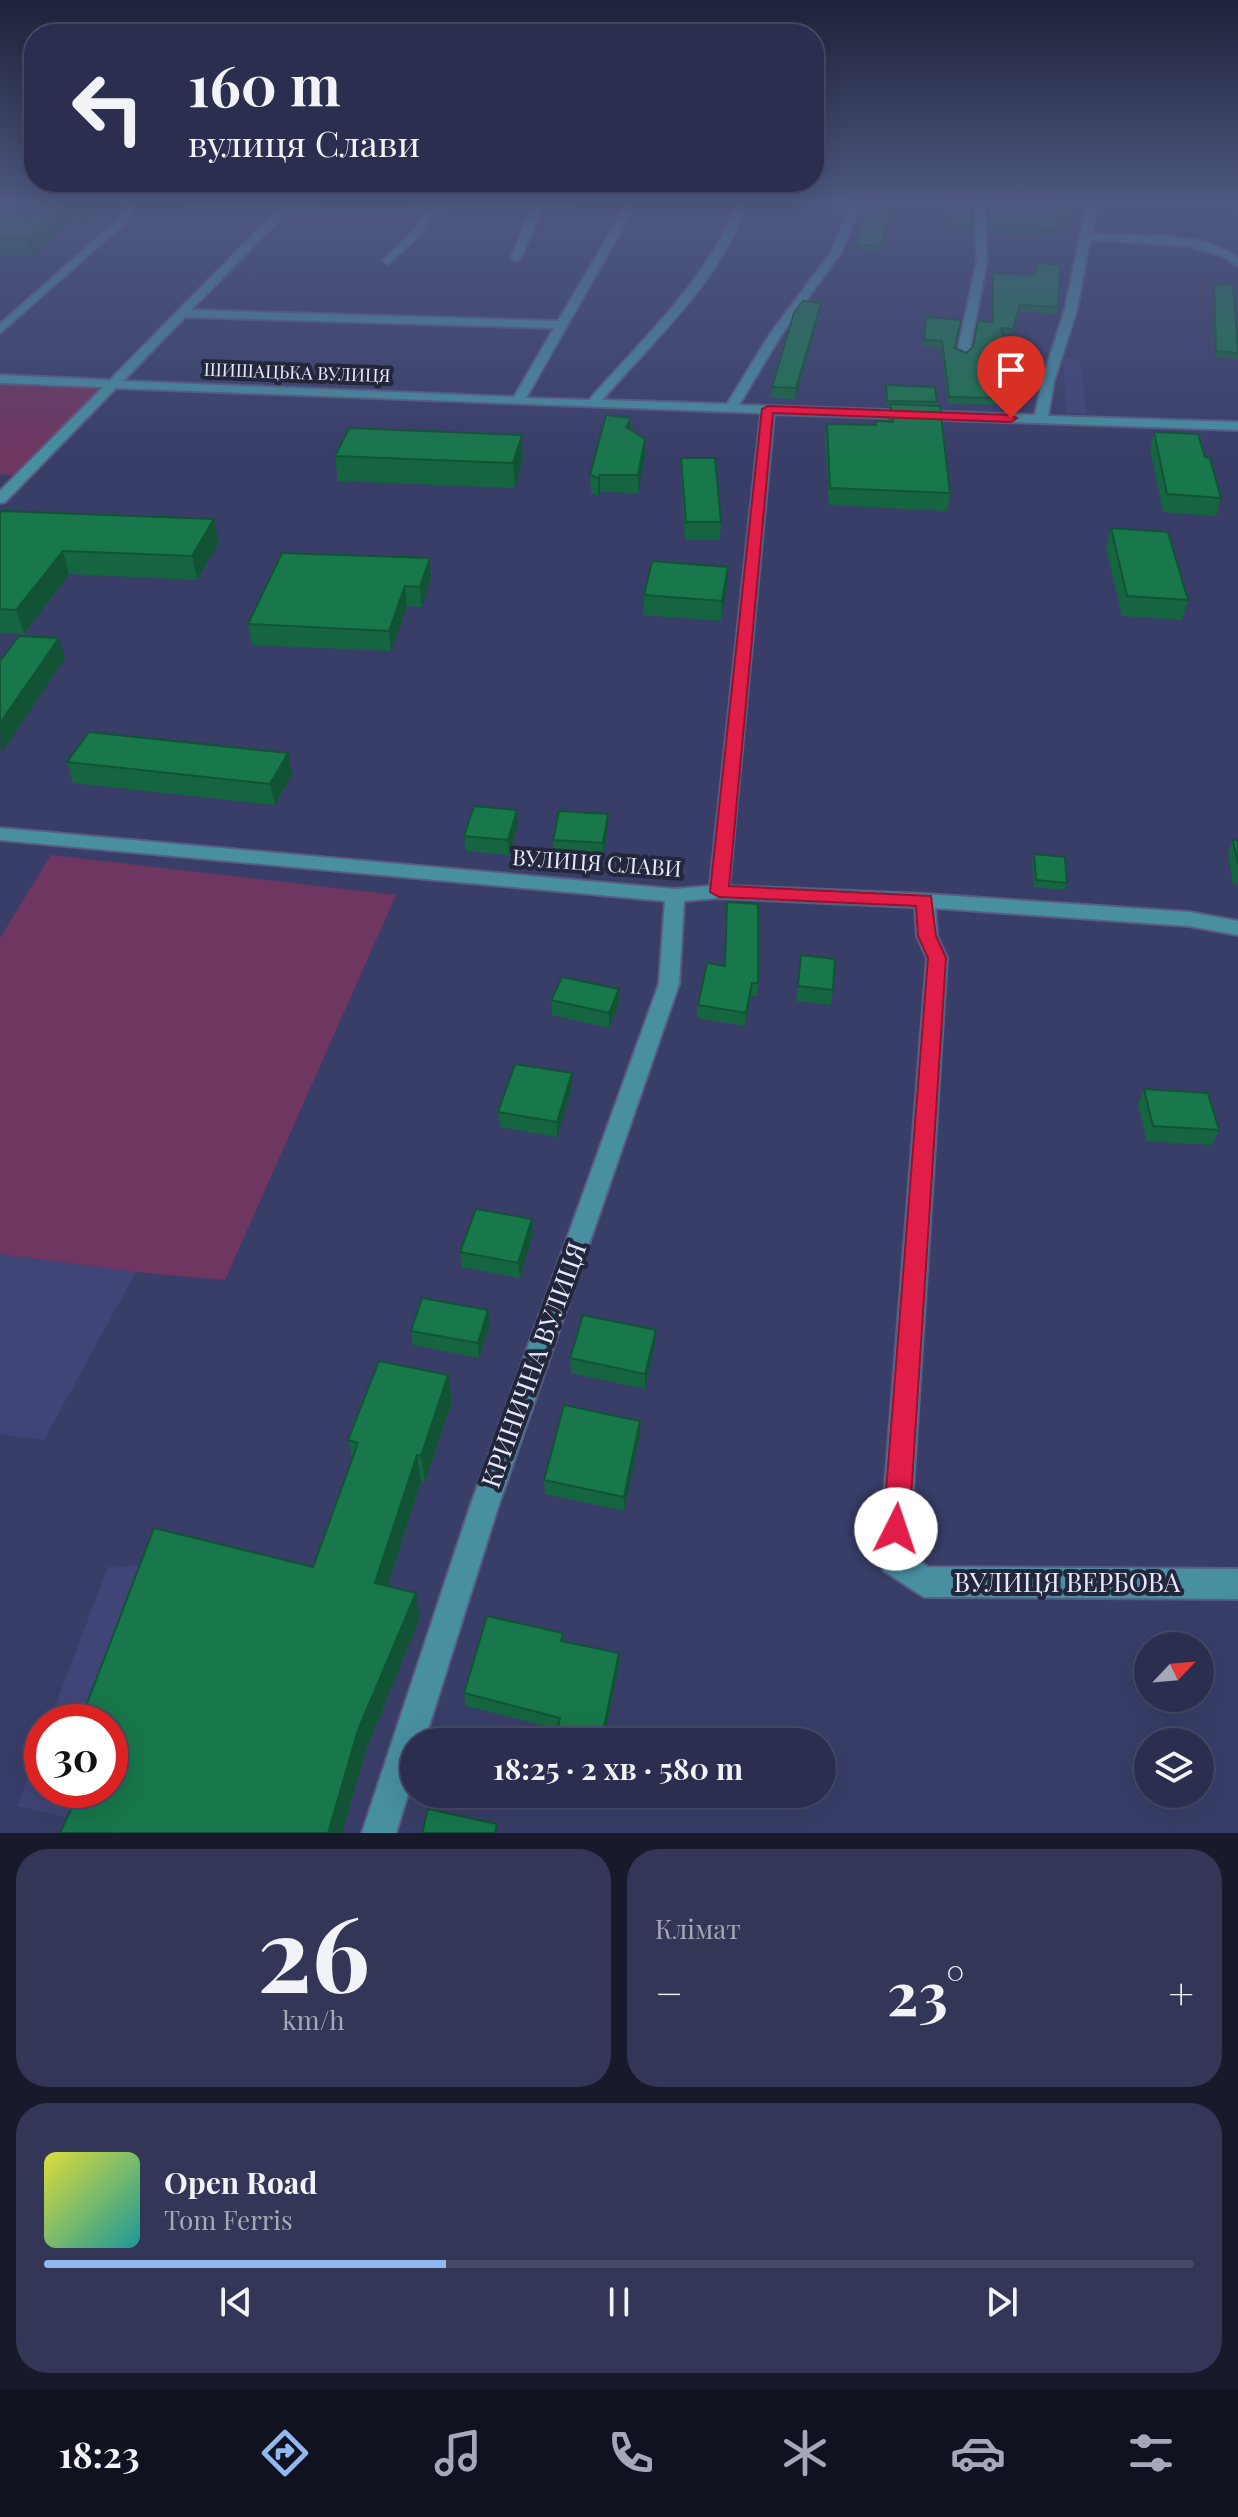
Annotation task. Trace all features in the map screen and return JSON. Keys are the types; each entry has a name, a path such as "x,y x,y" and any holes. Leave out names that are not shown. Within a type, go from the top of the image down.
{"street":[{"path":"0,330 47,288"},
{"path":"0,499 205,288"},
{"path":"518,401 583,288"},
{"path":"593,403 628,361 650,341 693,288"},
{"path":"731,408 746,379 811,288"},
{"path":"963,353 977,288"},
{"path":"1041,419 1048,381 1075,288"},
{"path":"180,313 562,325"},
{"name":"ШИШАЦЬКА ВУЛИЦЯ","path":"0,379 117,381 518,401 1238,426"},
{"path":"719,892 768,409"},
{"name":"ВУЛИЦЯ СЛАВИ","path":"0,834 675,895 719,892 925,901 1189,919 1238,928"},
{"name":"КРИНИЧНА ВУЛИЦЯ","path":"379,1833 484,1507 669,984 675,895"},
{"name":"ВУЛИЦЯ ВЕРБОВА","path":"925,901 927,936 937,958 894,1561 924,1582 1238,1584"}],"shaded area":[{"path":"1063,359 1080,360 1087,414 1066,412"},
{"path":"0,379 115,384 24,476 0,474"},
{"path":"51,855 396,895 225,1280 0,1254 0,938"},
{"path":"0,1254 136,1272 44,1440 0,1434"},
{"path":"150,1565 108,1704 56,1704 108,1567"},
{"path":"24,1788 24,1808 17,1806"},
{"path":"25,1808 95,1808 89,1823"}],"building":[{"path":"993,288 1059,288 1058,307 1020,305 1013,329 1001,328 1010,367 990,366 1002,398 949,397 942,341 924,340 926,317 961,320 955,348 966,353 973,347 978,321 993,322"},
{"path":"1214,288 1233,288 1238,353 1216,351"},
{"path":"803,301 821,303 796,388 772,387 794,313"},
{"path":"886,385 935,387 937,402 887,401"},
{"path":"890,404 940,406 950,493 830,488 827,424 876,425 876,421 893,422"},
{"path":"606,415 631,418 626,427 645,439 638,475 600,475 598,478 590,475"},
{"path":"349,428 522,435 513,463 335,456"},
{"path":"1154,432 1198,434 1205,457 1210,458 1221,498 1167,494"},
{"path":"681,458 715,458 721,522 686,522"},
{"path":"2,511 214,519 192,556 63,551 16,610 0,609"},
{"path":"1111,528 1168,532 1188,600 1127,596"},
{"path":"282,553 430,558 420,587 405,586 389,631 248,624"},
{"path":"652,561 728,567 722,601 644,595"},
{"path":"19,636 59,638 0,723 0,661"},
{"path":"89,732 288,753 270,784 67,762"},
{"path":"474,806 517,810 508,840 464,836"},
{"path":"559,811 608,814 603,843 553,840"},
{"path":"1233,840 1238,840 1238,865"},
{"path":"1034,854 1065,857 1067,883 1036,880"},
{"path":"727,902 758,904 758,983 752,983 746,1013 698,1005 707,963 725,966"},
{"path":"801,955 835,959 833,990 798,986"},
{"path":"562,977 619,989 609,1013 551,1000"},
{"path":"515,1064 572,1073 557,1122 498,1112"},
{"path":"1144,1089 1208,1093 1219,1130 1153,1126"},
{"path":"476,1209 532,1219 518,1263 460,1252"},
{"path":"422,1298 488,1310 478,1343 411,1331"},
{"path":"583,1315 656,1330 645,1374 570,1358"},
{"path":"379,1361 448,1375 421,1456 417,1455 375,1583 416,1593 358,1730 328,1833 60,1833 72,1808 128,1808 128,1704 87,1704 154,1528 313,1567 358,1443 348,1440"},
{"path":"564,1405 640,1421 624,1497 544,1480"},
{"path":"487,1616 563,1633 561,1641 619,1653 604,1728 558,1728 560,1718 464,1693"},
{"path":"428,1809 497,1824 495,1833 422,1833"}],"route":[{"path":"896,1529 937,958 927,936 925,901 719,892 744,636 768,409 1011,418"}]}
